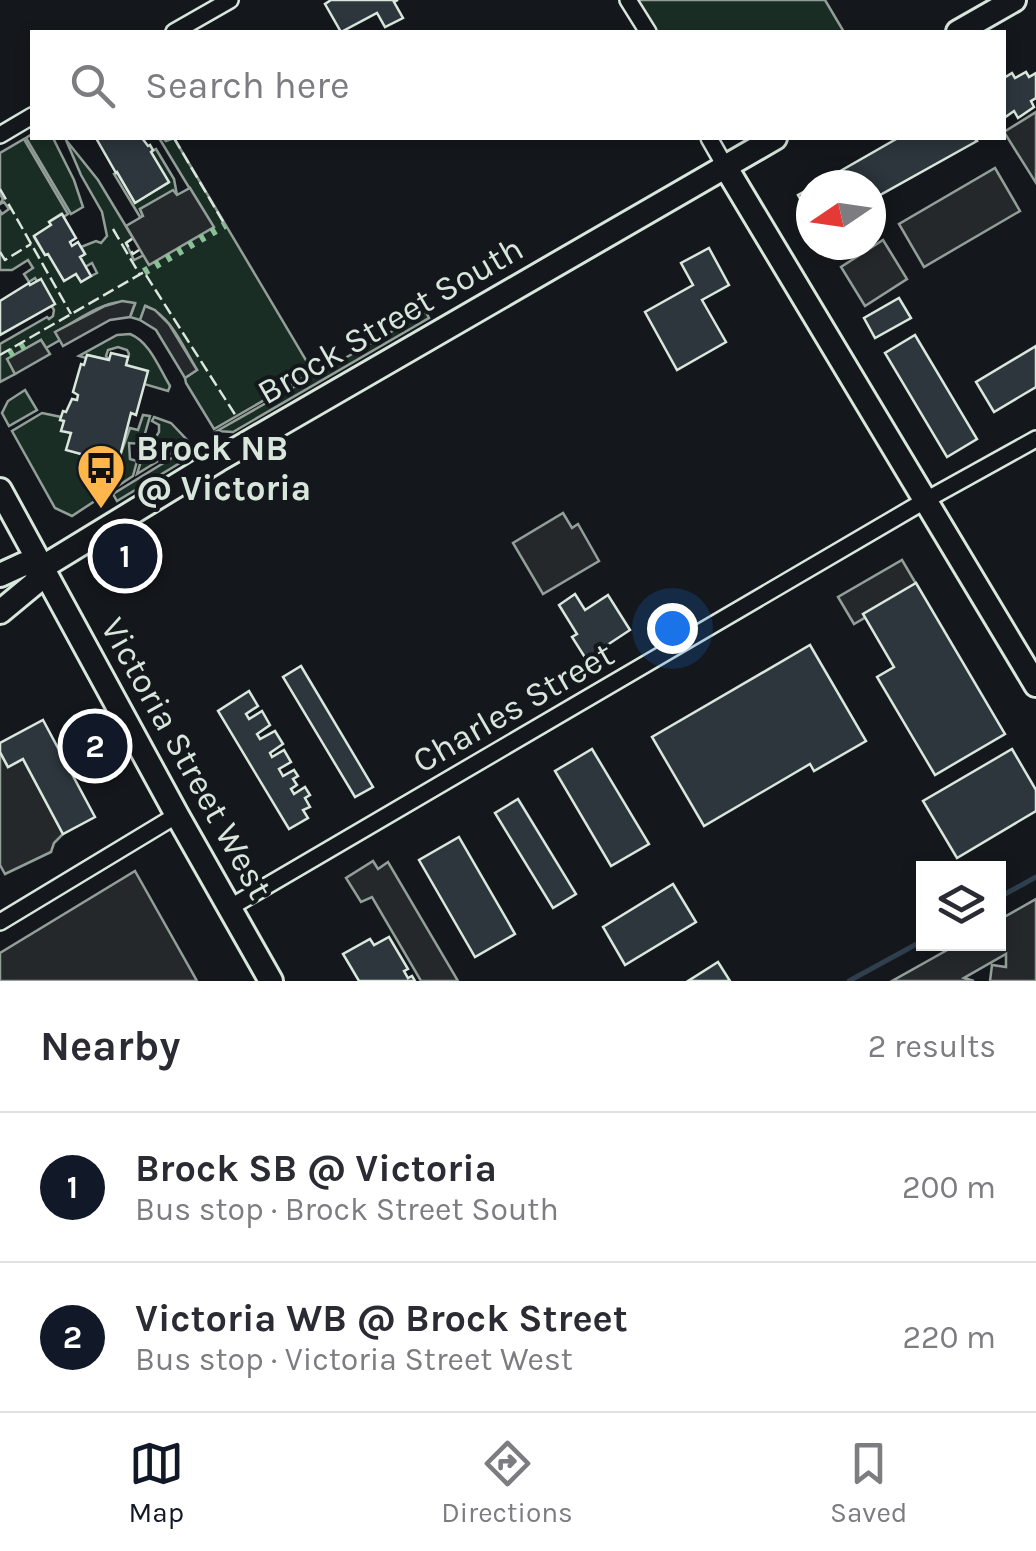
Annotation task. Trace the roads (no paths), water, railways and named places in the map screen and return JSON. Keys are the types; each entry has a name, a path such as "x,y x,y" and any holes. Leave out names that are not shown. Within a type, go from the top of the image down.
{"main road":[{"path":"962,30 1014,0"},
{"name":"Brock Street South","path":"0,612 35,583 43,567 218,460 772,140"},
{"path":"726,166 1036,685"},
{"name":"Victoria Street West","path":"0,490 271,981"},
{"name":"Brock Street South","path":"0,575 24,564 43,567"}],"street":[{"path":"178,30 230,0"},
{"path":"628,0 647,30"},
{"path":"0,135 30,117"},
{"path":"710,140 726,166"},
{"name":"Charles Street","path":"229,908 1036,439"},
{"path":"0,922 177,816"}],"waterway":[{"path":"1006,894 1036,877"},
{"path":"849,981 916,944"}],"place":[{"name":"Brock NB @ Victoria","path":"101,510"},
{"name":"Brock SB @ Victoria","path":"125,556"},
{"name":"Victoria WB @ Brock Street","path":"95,746"}]}
